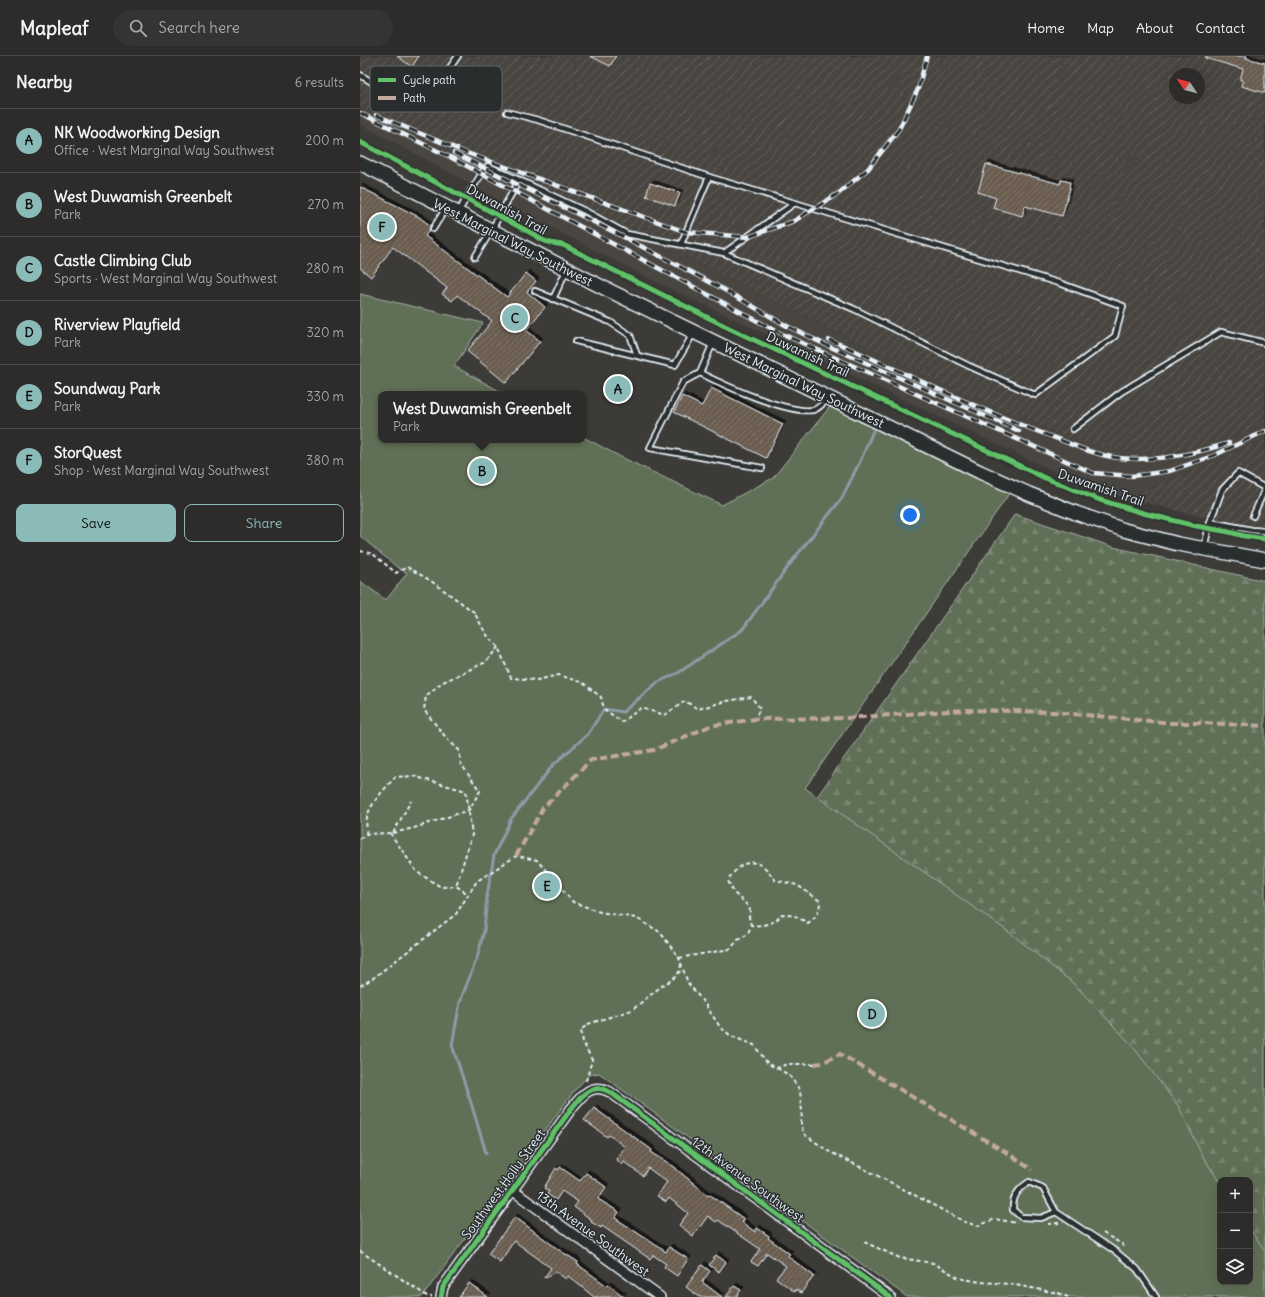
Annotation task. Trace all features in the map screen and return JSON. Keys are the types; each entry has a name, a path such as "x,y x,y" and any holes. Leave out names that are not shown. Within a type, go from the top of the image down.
{"main road":[{"name":"West Marginal Way Southwest","path":"360,163 491,231 694,332 1029,494 1124,530 1178,544 1265,560"}],"street":[{"name":"12th Avenue Southwest","path":"590,1090 599,1087 610,1092 890,1297"},
{"name":"Southwest Holly Street","path":"441,1297 443,1287 571,1108 590,1090"},
{"name":"13th Avenue Southwest","path":"512,1190 660,1297"}],"lane":[{"path":"451,66 458,56"},
{"path":"360,75 370,81"},
{"path":"432,229 452,211 488,166 585,211 627,234 724,253 854,309 969,366 1035,395 1115,336 1123,306 1062,284 709,177 538,120 507,112"},
{"path":"681,244 709,177"},
{"path":"474,256 491,231 519,180"},
{"path":"724,253 795,202"},
{"path":"553,299 567,269"},
{"path":"535,291 610,322 630,335 636,355"},
{"path":"576,341 675,365 694,332"},
{"path":"1073,429 1121,392 1221,332 1265,343"},
{"path":"713,341 700,372 683,382 650,448 762,468"},
{"path":"700,372 772,404 798,410 814,410 830,398"},
{"path":"1204,549 1210,522 1222,490 1238,473 1265,489 1253,516"},
{"path":"1210,522 1265,531"},
{"path":"1056,1212 1041,1218 1021,1217 1013,1210 1012,1203 1020,1188 1029,1182 1043,1188 1056,1212 1115,1251 1136,1269 1156,1297"}],"path":[{"path":"360,551 373,554 396,573 407,567 449,593 474,612 486,634 498,647 510,678 537,680 559,675 584,683 601,697 604,709 622,722 640,708 664,715 686,700 698,709 727,701 751,698 760,708 755,719"},
{"path":"360,839 366,834 392,833 414,828 469,810 480,791 461,764 459,750 448,740 424,710 426,696 441,683 486,662 498,647"},
{"path":"366,834 366,818 377,798 395,777 414,776 466,791 472,835 456,886"},
{"path":"392,833 411,801"},
{"path":"392,833 417,872 441,887 456,886 468,894"},
{"path":"360,986 372,979 456,914 477,881 516,856 537,860 573,902 600,912 636,918 660,932 679,958 688,983 705,1004 720,1027 731,1036 754,1045 768,1064 789,1075 800,1090 802,1112 801,1125 804,1134 828,1151 965,1222 978,1226 995,1219 1020,1224"},
{"path":"679,958 730,949 738,940 748,934 751,925 749,917 750,910 747,905 734,893 728,881 733,871 748,862 759,863 767,869 775,880 797,884 820,901 820,909 808,923 795,916 782,914 779,920 759,927 751,925"},
{"path":"590,1090 583,1085 587,1080 592,1060 583,1042 581,1030 588,1024 632,1010 664,984 672,980 680,971 681,962"},
{"path":"778,1068 787,1064 814,1064"},
{"path":"1047,1224 1061,1223"},
{"path":"1100,1232 1122,1244 1126,1251"},
{"path":"864,1242 900,1258 933,1263 959,1278 980,1282 1010,1284 1058,1293 1068,1297"},
{"path":"360,1251 427,1296 434,1297"}],"shaded area":[{"path":"360,56 1265,56 1265,424 1218,443 1162,455 1116,450 1062,436 942,384 563,196 360,108"},
{"path":"360,108 563,196 942,384 1062,436 1116,450 1162,455 1218,443 1265,424 1265,438 1223,458 1125,498 1072,480 652,280 510,206 360,124"},
{"path":"1265,438 1265,527 1220,521 1125,498 1223,458"}],"green space":[{"path":"360,294 483,323 454,366 500,391 378,391 378,443 586,443 586,439 722,505 773,478 832,404 1011,491 805,788 1013,935 1074,984 1131,1044 1179,1107 1202,1155 1217,1178 1217,1285 1253,1285 1253,1233 1265,1251 1265,1297 907,1297 599,1073 589,1075 575,1090 422,1297 360,1297 360,581 386,600 407,573 398,568 360,536"},
{"path":"1015,514 1113,547 1265,581 1265,1297 1201,1297 791,834"}],"building":[{"path":"397,56 419,56 413,66"},
{"path":"590,56 616,56 610,66"},
{"path":"1206,56 1247,56 1246,58 1265,63 1265,93 1241,86 1243,80 1240,80 1243,69 1205,58"},
{"path":"986,164 1060,184 1061,180 1070,182 1070,188 1062,216 1025,206 1022,216 993,208 996,198 978,192"},
{"path":"650,183 680,193 675,206 646,196"},
{"path":"360,187 419,217 431,226 425,236 507,297 526,273 536,281 527,292 545,307 526,330 540,341 506,383 467,351 492,321 457,295 452,301 442,294 447,288 393,247 371,277 360,268"},
{"path":"711,388 783,424 766,458 674,412 682,396 702,406"},
{"path":"594,1108 652,1150 651,1152 676,1168 708,1195 709,1194 744,1219 742,1222 755,1232 757,1228 790,1254 788,1256 790,1258 814,1276 801,1293 796,1289 795,1292 776,1278 786,1266 767,1253 758,1266 751,1262 760,1249 718,1220 716,1222 708,1216 693,1236 679,1225 688,1213 669,1198 666,1202 657,1196 667,1182 648,1168 643,1176 624,1162 622,1165 616,1159 625,1147 609,1135 607,1137 584,1120"},
{"path":"560,1167 580,1181 586,1173 606,1187 598,1199 619,1212 615,1218 666,1252 669,1247 688,1259 677,1276 664,1267 666,1264 653,1255 650,1259 602,1226 601,1228 591,1222 592,1220 574,1207 578,1202 562,1191 556,1200 547,1194 549,1191 544,1188 556,1168 558,1170"},
{"path":"515,1217 559,1250 578,1262 577,1264 607,1286 608,1284 624,1297 594,1297 568,1276 566,1279 556,1272 544,1278 551,1268 514,1241 500,1262 488,1254"},
{"path":"716,1255 726,1262 719,1272 709,1265"},
{"path":"702,1265 710,1271 702,1282 722,1297 699,1297 686,1287"},
{"path":"469,1283 488,1297 459,1297"},
{"path":"734,1286 741,1290 736,1297 726,1297"}],"waterway":[{"path":"486,1153 452,1045 460,1002 478,955 484,931 487,896 494,855 511,819 553,765 588,734 604,709 623,712 658,682 678,673 742,630 793,560 842,498 873,431"}],"railway":[{"path":"376,115 467,153 686,232 748,237 794,221 839,193 868,169 899,129 918,89 927,56"},
{"path":"360,113 450,157 780,333 1093,473 1132,476 1170,471 1215,455 1265,431"},
{"path":"454,153 614,232 721,288 787,326 826,345 1019,431"},
{"path":"829,340 997,415 1101,455 1133,459 1161,458 1202,451 1229,443"}],"marked path":[{"path":"516,856 543,808 591,760 654,750 710,726 755,719 847,718 965,710 1053,712 1172,723 1265,726"},
{"path":"814,1064 822,1063 840,1054 1009,1154 1032,1170"}],"cycle path":[{"name":"Duwamish Trail","path":"360,142 550,243 563,245 729,328 1045,478 1100,500 1143,513 1196,526 1265,539"},
{"path":"441,1297 443,1287 571,1109 583,1095 593,1089 598,1088 610,1092 890,1297"}],"place":[{"name":"StorQuest","path":"382,227"},
{"name":"Castle Climbing Club","path":"515,318"},
{"name":"NK Woodworking Design","path":"618,389"},
{"name":"West Duwamish Greenbelt","path":"482,471"},
{"name":"Soundway Park","path":"547,886"},
{"name":"Riverview Playfield","path":"872,1014"}]}
